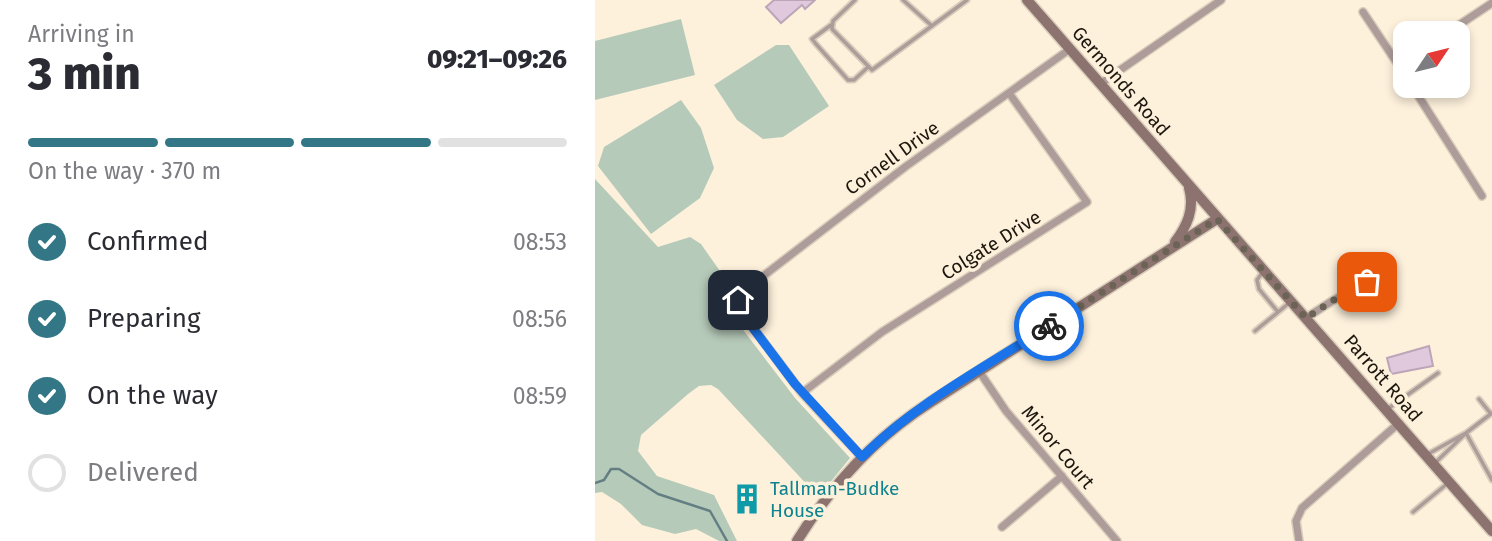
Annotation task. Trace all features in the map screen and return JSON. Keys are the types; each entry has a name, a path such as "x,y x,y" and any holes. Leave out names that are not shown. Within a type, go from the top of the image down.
{"street":[{"name":"Germonds Road","path":"1027,0 1217,219"},
{"path":"1100,84 1212,3 1221,0"},
{"path":"1466,21 1492,4"},
{"path":"1363,12 1393,51"},
{"name":"Cornell Drive","path":"802,393 741,312 738,300 745,288 905,167 1070,49"},
{"name":"Colgate Drive","path":"802,393 882,332 1087,202 1009,93"},
{"path":"1420,98 1482,196"},
{"path":"1169,250 1189,218 1192,199 1188,185"},
{"path":"797,541 862,457 915,412 1217,219"},
{"name":"Parrott Road","path":"1217,219 1492,531"},
{"path":"1379,260 1390,284"},
{"path":"1306,318 1384,273"},
{"name":"Minor Court","path":"979,371 1006,411 1117,541"},
{"path":"802,393 862,457"},
{"path":"1299,541 1297,521 1302,508 1399,423"},
{"path":"1002,527 1062,476"}],"lane":[{"path":"855,0 813,39 848,80 854,80 867,68"},
{"path":"903,0 932,26"},
{"path":"831,25 867,68 872,70 967,0"},
{"path":"1264,272 1257,280 1259,289 1278,312"},
{"path":"1255,331 1291,302"},
{"path":"1387,410 1438,373"},
{"path":"1434,464 1491,413 1479,399"},
{"path":"1427,455 1466,433"},
{"path":"1466,433 1492,480"},
{"path":"1413,512 1449,481"}],"green space":[{"path":"681,19 695,75 595,100 595,41"},
{"path":"776,45 789,45 829,106 783,137 763,139 737,120 714,85"},
{"path":"681,100 701,128 714,168 700,198 651,234 598,166 604,147"},
{"path":"595,179 658,247 690,237 701,244 731,289 721,301 795,398 850,458 820,495 811,489 718,389 711,385 699,386 688,394 641,435 638,451 657,476 714,495 737,541 719,541 696,529 675,534 642,525 621,504 602,492 595,493"}],"building":[{"path":"774,0 815,0 805,9 802,5 781,23 766,7"},
{"path":"1429,346 1433,366 1391,374 1387,358"},
{"name":"Tallman-Budke House","path":"748,489 757,500 747,509 738,499"}],"waterway":[{"path":"595,483 604,480 611,469 619,469 658,494 710,511 727,541"}],"way so far":[{"path":"1049,326 1217,219 1306,318 1367,282"}],"place":[{"name":"Tallman-Budke House","path":"747,499"}],"route":[{"path":"738,300 741,312 795,384 862,457 885,435 923,407 1049,326"}]}
